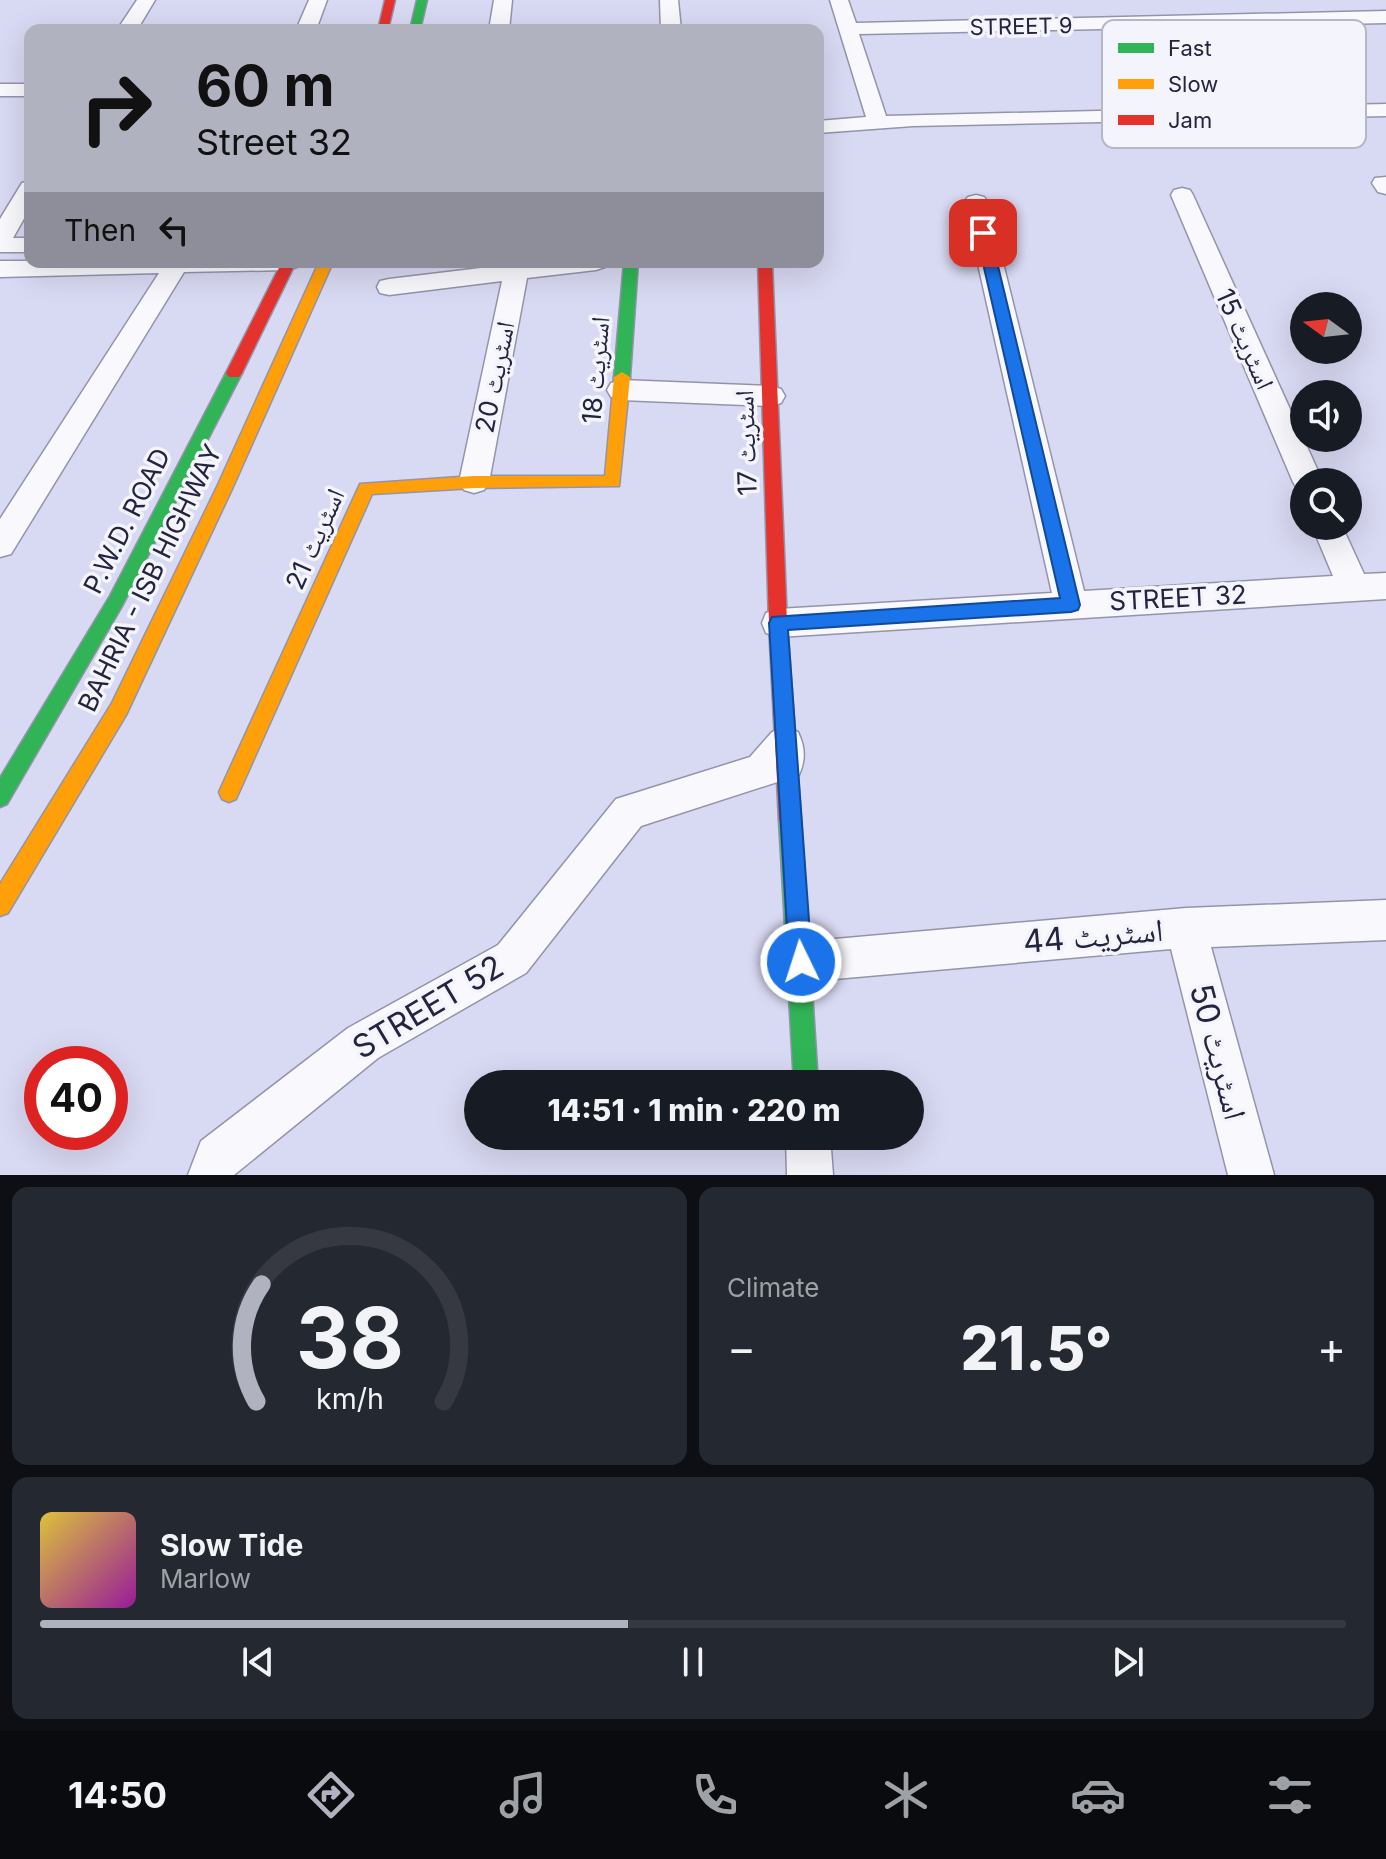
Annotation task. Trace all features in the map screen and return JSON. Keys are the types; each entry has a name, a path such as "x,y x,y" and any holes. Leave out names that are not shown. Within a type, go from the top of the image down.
{"street":[{"path":"131,24 146,0"},
{"path":"308,24 318,0"},
{"path":"384,24 390,0"},
{"path":"416,24 422,0"},
{"path":"500,24 503,0"},
{"path":"669,0 671,24"},
{"path":"839,0 878,123"},
{"name":"STREET 9","path":"1252,20 1386,17"},
{"name":"STREET 9","path":"848,29 1102,23"},
{"path":"0,90 24,90"},
{"path":"1366,111 1386,110"},
{"path":"824,127 1102,117"},
{"name":"اسٹریٹ 15","path":"1182,195 1302,468"},
{"path":"0,239 24,198"},
{"path":"976,202 1071,605"},
{"path":"0,245 24,245"},
{"path":"0,269 30,268"},
{"path":"0,545 174,268"},
{"name":"P.W.D. ROAD","path":"0,797 57,708 109,613 285,268"},
{"name":"BAHRIA - ISB HIGHWAY","path":"0,905 119,709 151,612 323,268"},
{"path":"389,287 548,268"},
{"name":"اسٹریٹ 18","path":"613,482 631,268"},
{"name":"اسٹریٹ 17","path":"765,268 778,623 773,757 801,962 805,1070"},
{"name":"اسٹریٹ 20","path":"474,482 516,272"},
{"path":"621,390 771,396"},
{"name":"اسٹریٹ 21","path":"229,792 366,488 474,482 613,482"},
{"path":"1337,540 1370,587"},
{"name":"STREET 32","path":"778,623 1370,587"},
{"path":"109,613 151,612"},
{"name":"STREET 52","path":"211,1175 217,1157 363,1043 512,959 629,812 773,757"},
{"name":"اسٹریٹ 44","path":"801,962 1186,928 1386,920"},
{"name":"اسٹریٹ 50","path":"1186,928 1251,1175"},
{"path":"809,1150 810,1175"}],"traffic: fast":[{"path":"416,24 422,0"},
{"path":"622,377 631,268"},
{"path":"0,797 116,601 234,373"},
{"path":"790,820 805,1070"}],"traffic: slow":[{"path":"0,905 119,709 224,489 323,268"},
{"path":"229,792 366,488 474,482 613,482 622,377"}],"traffic: jam":[{"path":"384,24 390,0"},
{"path":"234,373 286,268"},
{"path":"765,268 778,623 790,820"}],"route":[{"path":"801,962 778,623 1071,605 983,233"}]}
